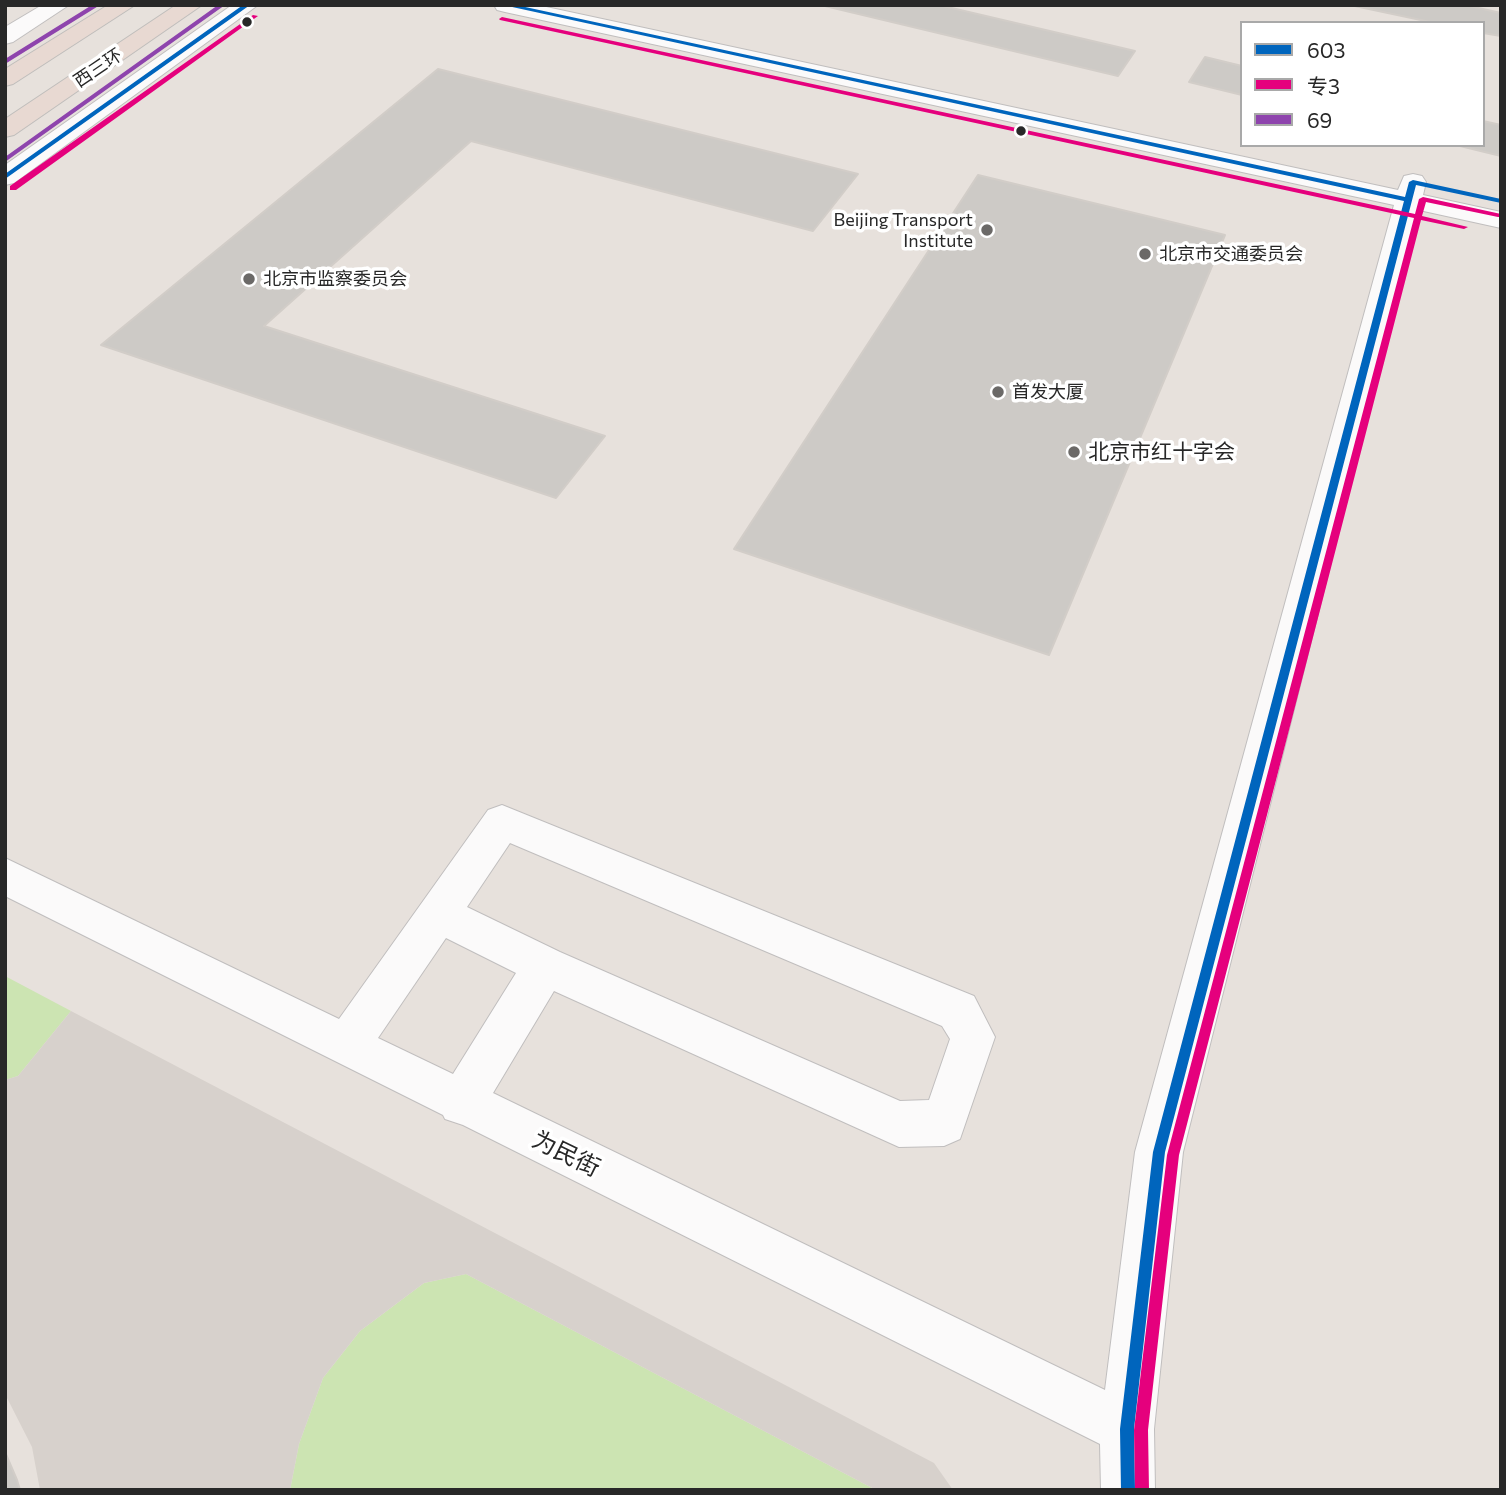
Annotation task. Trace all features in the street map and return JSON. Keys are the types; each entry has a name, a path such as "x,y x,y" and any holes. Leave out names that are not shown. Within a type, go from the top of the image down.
{"highway":[{"name":"西三环","path":"5,79 124,5"},
{"name":"西三环","path":"5,130 191,5"}],"street":[{"path":"5,37 58,5"},
{"path":"5,177 247,5"},
{"path":"505,5 1410,191 1501,201"},
{"path":"576,5 1410,191 1501,220"},
{"path":"1128,1490 1127,1429 1159,1152 1410,191"},
{"path":"348,1044 438,914 502,822 958,1011 973,1037 944,1123 900,1124 545,966 438,914"},
{"name":"为民街","path":"5,876 1127,1429"},
{"path":"461,1102 545,966"}],"green space":[{"path":"5,976 71,1011 18,1076 5,1080"},
{"path":"466,1274 876,1490 290,1490 299,1444 323,1378 360,1331 424,1283"}],"shaded area":[{"path":"71,1011 934,1463 953,1490 876,1490 466,1274 424,1283 360,1331 323,1378 299,1444 290,1490 40,1490 32,1447 5,1394 5,1080 18,1076"}],"building":[{"path":"939,5 1135,51 1118,76 825,6"},
{"path":"1350,5 1465,5 1501,13 1501,36 1485,33 1485,21 1426,21"},
{"path":"1205,57 1240,66 1240,95 1189,82"},
{"name":"北京市监察委员会","path":"438,69 858,174 813,231 471,141 264,326 605,436 556,498 101,345"},
{"path":"1485,121 1501,125 1501,156 1464,147 1485,147"},
{"name":"首发大厦","path":"978,175 1225,235 1049,655 734,549"},
{"path":"5,1452 17,1480 20,1490 5,1490"}],"transit line":[{"name":"69","path":"5,62 97,5"},
{"name":"69","path":"5,160 222,5"},
{"name":"603","path":"5,177 247,5"},
{"name":"603","path":"506,5 1408,200"},
{"name":"专3","path":"13,188 255,16"},
{"name":"专3","path":"502,19 1464,227"},
{"name":"603","path":"1128,1490 1127,1429 1159,1152 1413,182 1501,201"},
{"name":"专3","path":"1142,1490 1141,1430 1173,1155 1423,199 1498,215"}],"place":[{"name":"Beijing Transport Institute","path":"987,230"},
{"name":"北京市交通委员会","path":"1145,254"},
{"name":"北京市监察委员会","path":"249,279"},
{"name":"首发大厦","path":"998,392"},
{"name":"北京市红十字会","path":"1074,452"}]}
